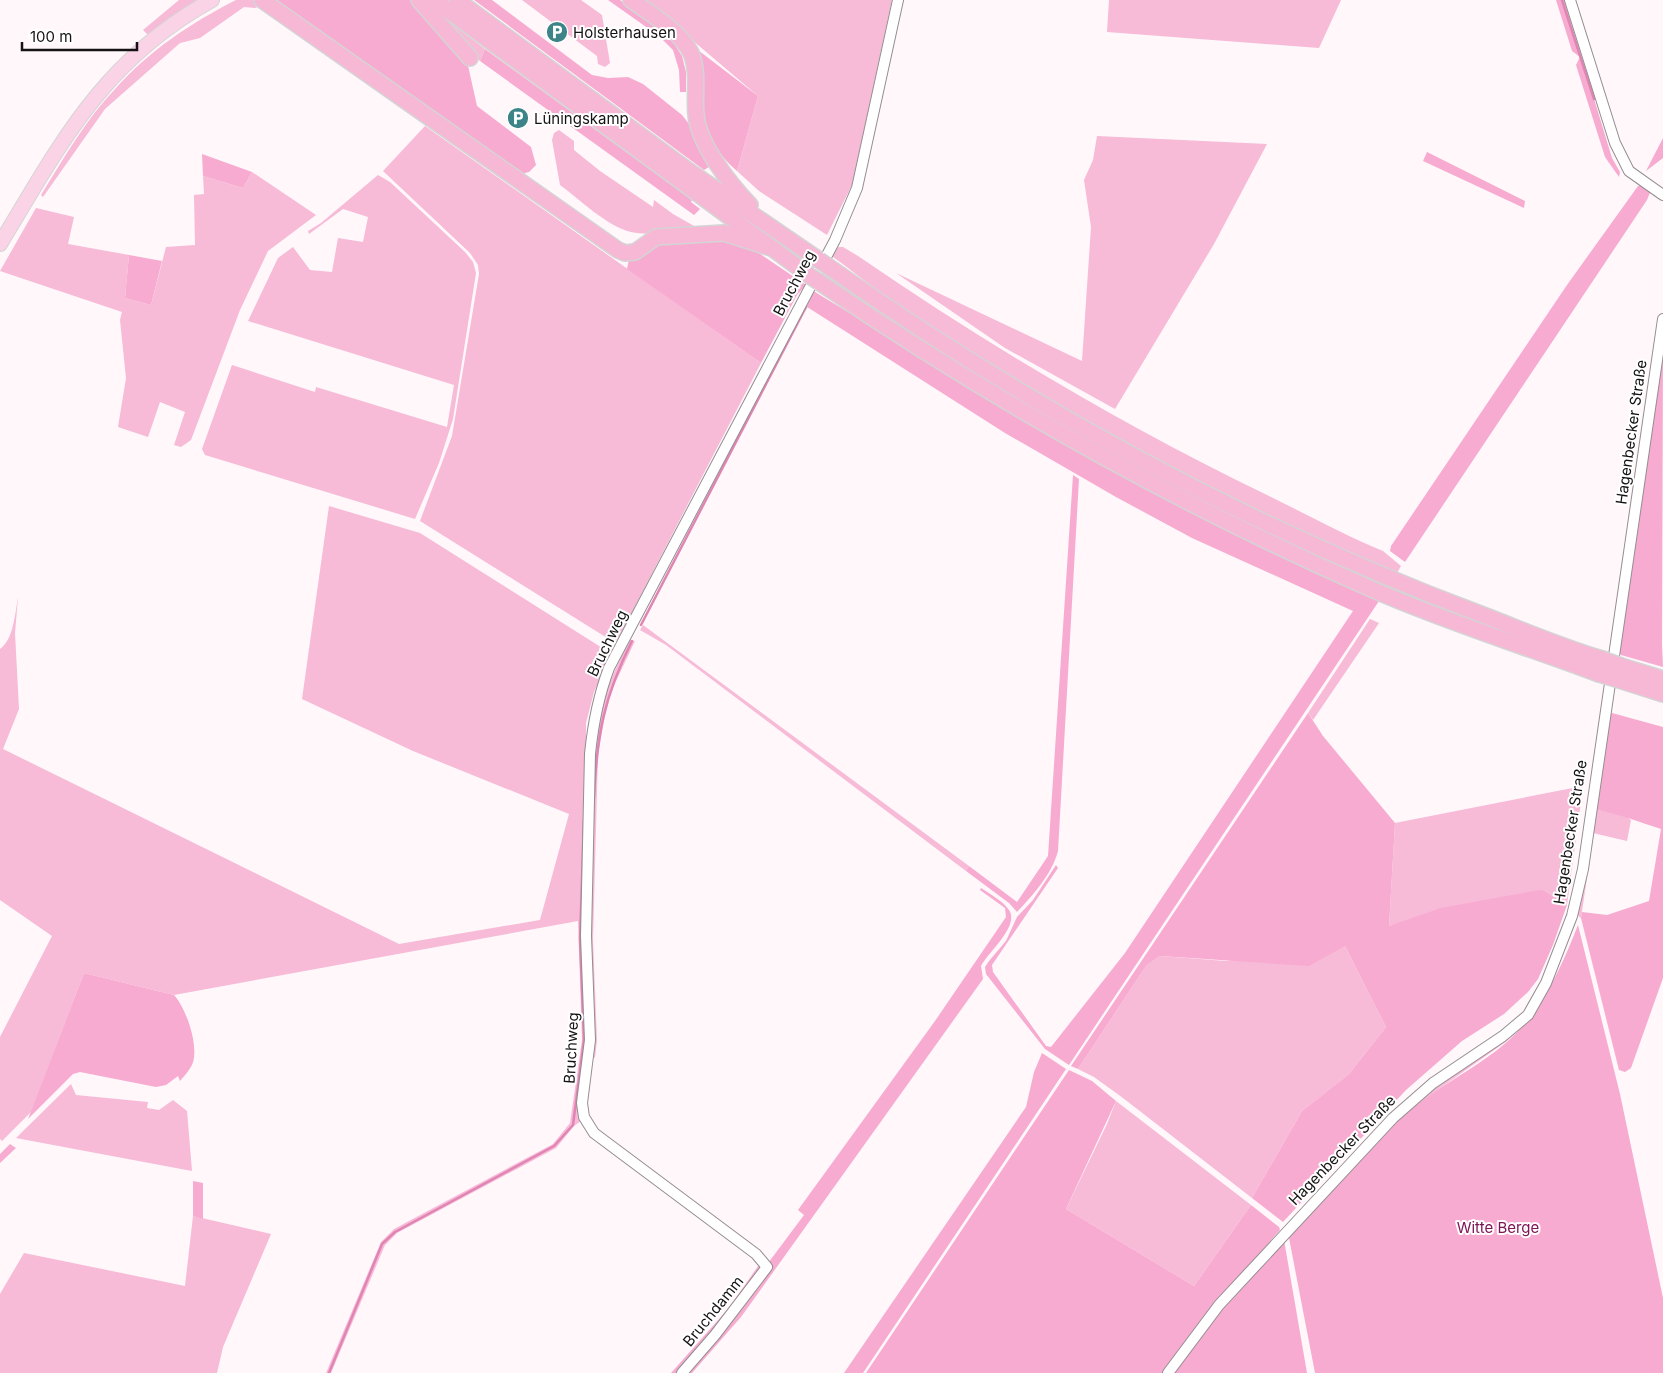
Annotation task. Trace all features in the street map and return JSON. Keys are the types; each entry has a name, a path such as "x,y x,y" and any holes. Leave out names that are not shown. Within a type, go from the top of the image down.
{"highway":[{"path":"262,0 618,250 625,253 635,252 656,237 724,233 771,248"},
{"path":"419,0 470,58"},
{"path":"434,0 771,248 899,337 1117,465 1257,537 1392,598 1601,666"},
{"path":"457,0 689,171 907,322 1115,447 1258,521 1386,579 1620,673 1663,694"},
{"path":"631,0 667,26 685,44 695,68 696,113 704,138 713,156 737,191 770,227"},
{"path":"1620,673 1663,679"}],"main road":[{"path":"0,244 62,141 95,94 147,44 212,0"}],"street":[{"name":"Bruchweg","path":"767,1267 762,1258 594,1134 584,1117 582,1103 590,1040 586,936 590,754 599,694 609,668 835,240 857,188 898,0"},
{"path":"1570,0 1615,143 1629,171 1663,196"},
{"name":"Hagenbecker Straße","path":"1168,1373 1219,1305 1372,1138 1412,1099 1503,1036 1528,1015 1546,983 1572,916 1583,869 1663,319"},
{"name":"Bruchdamm","path":"682,1373 715,1335 767,1267"}],"shaded area":[{"path":"179,0 201,0 154,31 147,34 143,30"},
{"path":"236,0 258,0 262,5 255,8 244,7 200,38 180,43 105,109 43,197 41,195 85,126 105,100 129,74 172,38"},
{"path":"522,0 581,0 602,15 610,63 605,67 598,64 597,56"},
{"path":"645,0 892,0 852,185 827,235 759,191 737,171 758,96"},
{"path":"1109,0 1341,0 1319,48 1107,32"},
{"path":"442,16 485,49 480,61 463,46"},
{"path":"425,126 761,363 618,639 612,641 420,521 452,436 479,274 478,265 470,253 383,171"},
{"path":"559,130 574,141 574,150 600,171 653,207 654,200 673,214 701,230 639,233 622,229 603,219 560,185 552,140 554,133"},
{"path":"1097,136 1267,144 1214,244 1115,409 1005,348 896,273 1082,361 1091,227 1084,180 1093,160"},
{"path":"252,172 316,215 268,251 240,310 191,440 181,447 174,445 185,412 160,402 148,437 118,427 126,378 120,320 122,312 0,271 36,208 74,217 68,244 129,255 125,298 151,305 166,247 195,245 194,195 204,194 203,176 243,188"},
{"path":"378,175 390,182 465,252 473,262 476,273 453,419 439,463 415,519 205,455 202,449 232,365 315,392 316,387 447,427 454,385 248,321 278,258 293,247 310,270 332,272 338,238 363,242 368,217 343,209 309,234 308,231 321,223"},
{"path":"843,247 858,256 1007,353 1109,413 1214,469 1383,551 1401,566 1397,573 1337,548 1228,497 1084,421 990,365 899,306 830,255 830,252"},
{"path":"329,506 420,533 607,651 609,658 594,692 586,723 587,1039 581,1121 574,1126 556,1148 397,1233 385,1245 331,1373 326,1373 381,1242 394,1229 553,1144 570,1123 582,1040 578,921 174,995 84,973 31,1112 2,1141 0,1139 0,1037 52,936 0,900 0,649 5,645 11,632 18,597 15,633 19,709 3,749 399,944 540,920 569,814 413,751 302,699"},
{"path":"1370,619 1379,623 1313,720 1308,713"},
{"path":"643,625 969,866 966,871 666,645 640,630"},
{"path":"630,640 635,641 608,698 598,754 593,940 597,1040 595,1058 591,1055 590,1000 593,751 597,724 606,691"},
{"path":"1583,786 1567,905 1545,891 1389,926 1395,823"},
{"path":"1597,810 1622,814 1631,820 1627,841 1593,833"},
{"path":"1592,844 1581,918 1576,914 1590,845"},
{"path":"1345,946 1386,1027 1349,1074 1302,1111 1252,1198 1123,1098 1094,1077 1078,1069 1146,966 1160,956 1226,961"},
{"path":"1532,1015 1507,1041 1419,1103 1400,1119 1289,1238 1288,1235 1415,1101"},
{"path":"71,1084 76,1095 148,1102 147,1108 159,1110 173,1100 187,1111 192,1171 16,1138"},
{"path":"1116,1101 1251,1205 1194,1286 1066,1209"},
{"path":"193,1216 271,1234 223,1347 217,1373 0,1373 0,1294 24,1253 185,1286"}],"green space":[{"path":"269,0 413,0 467,61 477,106 531,147 536,165 529,172 518,175"},
{"path":"474,0 492,0 592,75 608,78 628,77 643,84 682,115 694,130 712,165 704,170"},
{"path":"608,0 620,0 670,37 682,56 686,72 686,92 680,92 679,70 673,50 659,36"},
{"path":"1556,0 1564,0 1612,158 1620,172 1619,177 1605,157 1576,65 1580,57 1572,51"},
{"path":"694,47 758,96 737,171 724,158 708,130 703,115 697,82"},
{"path":"485,49 692,200 691,202 700,209 694,215 480,61"},
{"path":"1663,138 1663,158 1646,171"},
{"path":"1427,152 1525,201 1524,208 1423,161"},
{"path":"202,154 252,172 243,188 203,176"},
{"path":"1641,185 1651,190 1647,200 1405,562 1390,551 1391,546 1567,285 1638,186"},
{"path":"725,239 750,247 806,285 797,295 761,363 627,269 629,259 653,242"},
{"path":"129,255 162,261 151,305 125,298"},
{"path":"812,290 985,398 1114,471 1245,539 1379,601 1069,1065 1045,1049 986,974 985,967 1006,941 1017,917 1033,900 1056,865 1058,868 992,965 993,972 1046,1046 1051,1047 1125,953 1353,611 1192,538 1005,433 804,305"},
{"path":"1663,349 1663,667 1621,655 1618,651"},
{"path":"1073,475 1079,479 1058,851 1047,876 1017,912 1009,903 966,871 969,866 1017,902 1048,856"},
{"path":"1308,713 1323,736 1395,823 1389,926 1441,908 1539,890 1545,891 1567,905 1553,945 1538,979 1528,992 1504,1014 1462,1041 1406,1090 1283,1222 1252,1198 1302,1111 1349,1074 1386,1027 1345,946 1309,966 1160,956 1146,966 1078,1069 1071,1066"},
{"path":"1612,713 1663,727 1663,978 1631,1068 1625,1072 1619,1070 1581,918 1582,912 1607,915 1649,901 1661,829 1597,810 1608,717"},
{"path":"981,888 1003,904 1009,910 1011,916 1007,931 981,966 983,979 741,1317 692,1373 686,1373 804,1215 798,1210 935,1021 1006,917 1005,908 980,890"},
{"name":"Witte Berge","path":"1578,925 1620,1094 1663,1298 1663,1373 1315,1373 1289,1238 1357,1162 1400,1119 1426,1098 1482,1061 1520,1029 1550,987"},
{"path":"84,973 174,995 187,1018 193,1038 194,1057 192,1065 180,1081 178,1076 166,1085 156,1087 80,1072 73,1074 28,1119"},
{"path":"1042,1053 1066,1069 863,1373 844,1373 1026,1107 1034,1072"},
{"path":"1069,1070 1092,1081 1116,1101 1066,1209 1194,1286 1251,1205 1279,1227 1280,1230 1216,1303 1165,1373 866,1373"},
{"path":"10,1144 16,1148 0,1163 0,1154"},
{"path":"193,1181 203,1183 203,1219 193,1216"},
{"path":"1284,1240 1307,1373 1172,1373 1220,1308"},
{"path":"761,1262 763,1267 733,1309 678,1373 671,1373 728,1309"}],"waterway":[{"path":"1562,0 1594,99"},
{"path":"641,625 806,307"},
{"path":"594,797 597,754 608,698 632,641"},
{"path":"329,1373 382,1244 395,1232 554,1146 573,1125 584,1040 580,939 584,820"}],"place":[{"name":"Holsterhausen","path":"557,32"},
{"name":"Lüningskamp","path":"518,118"}]}
